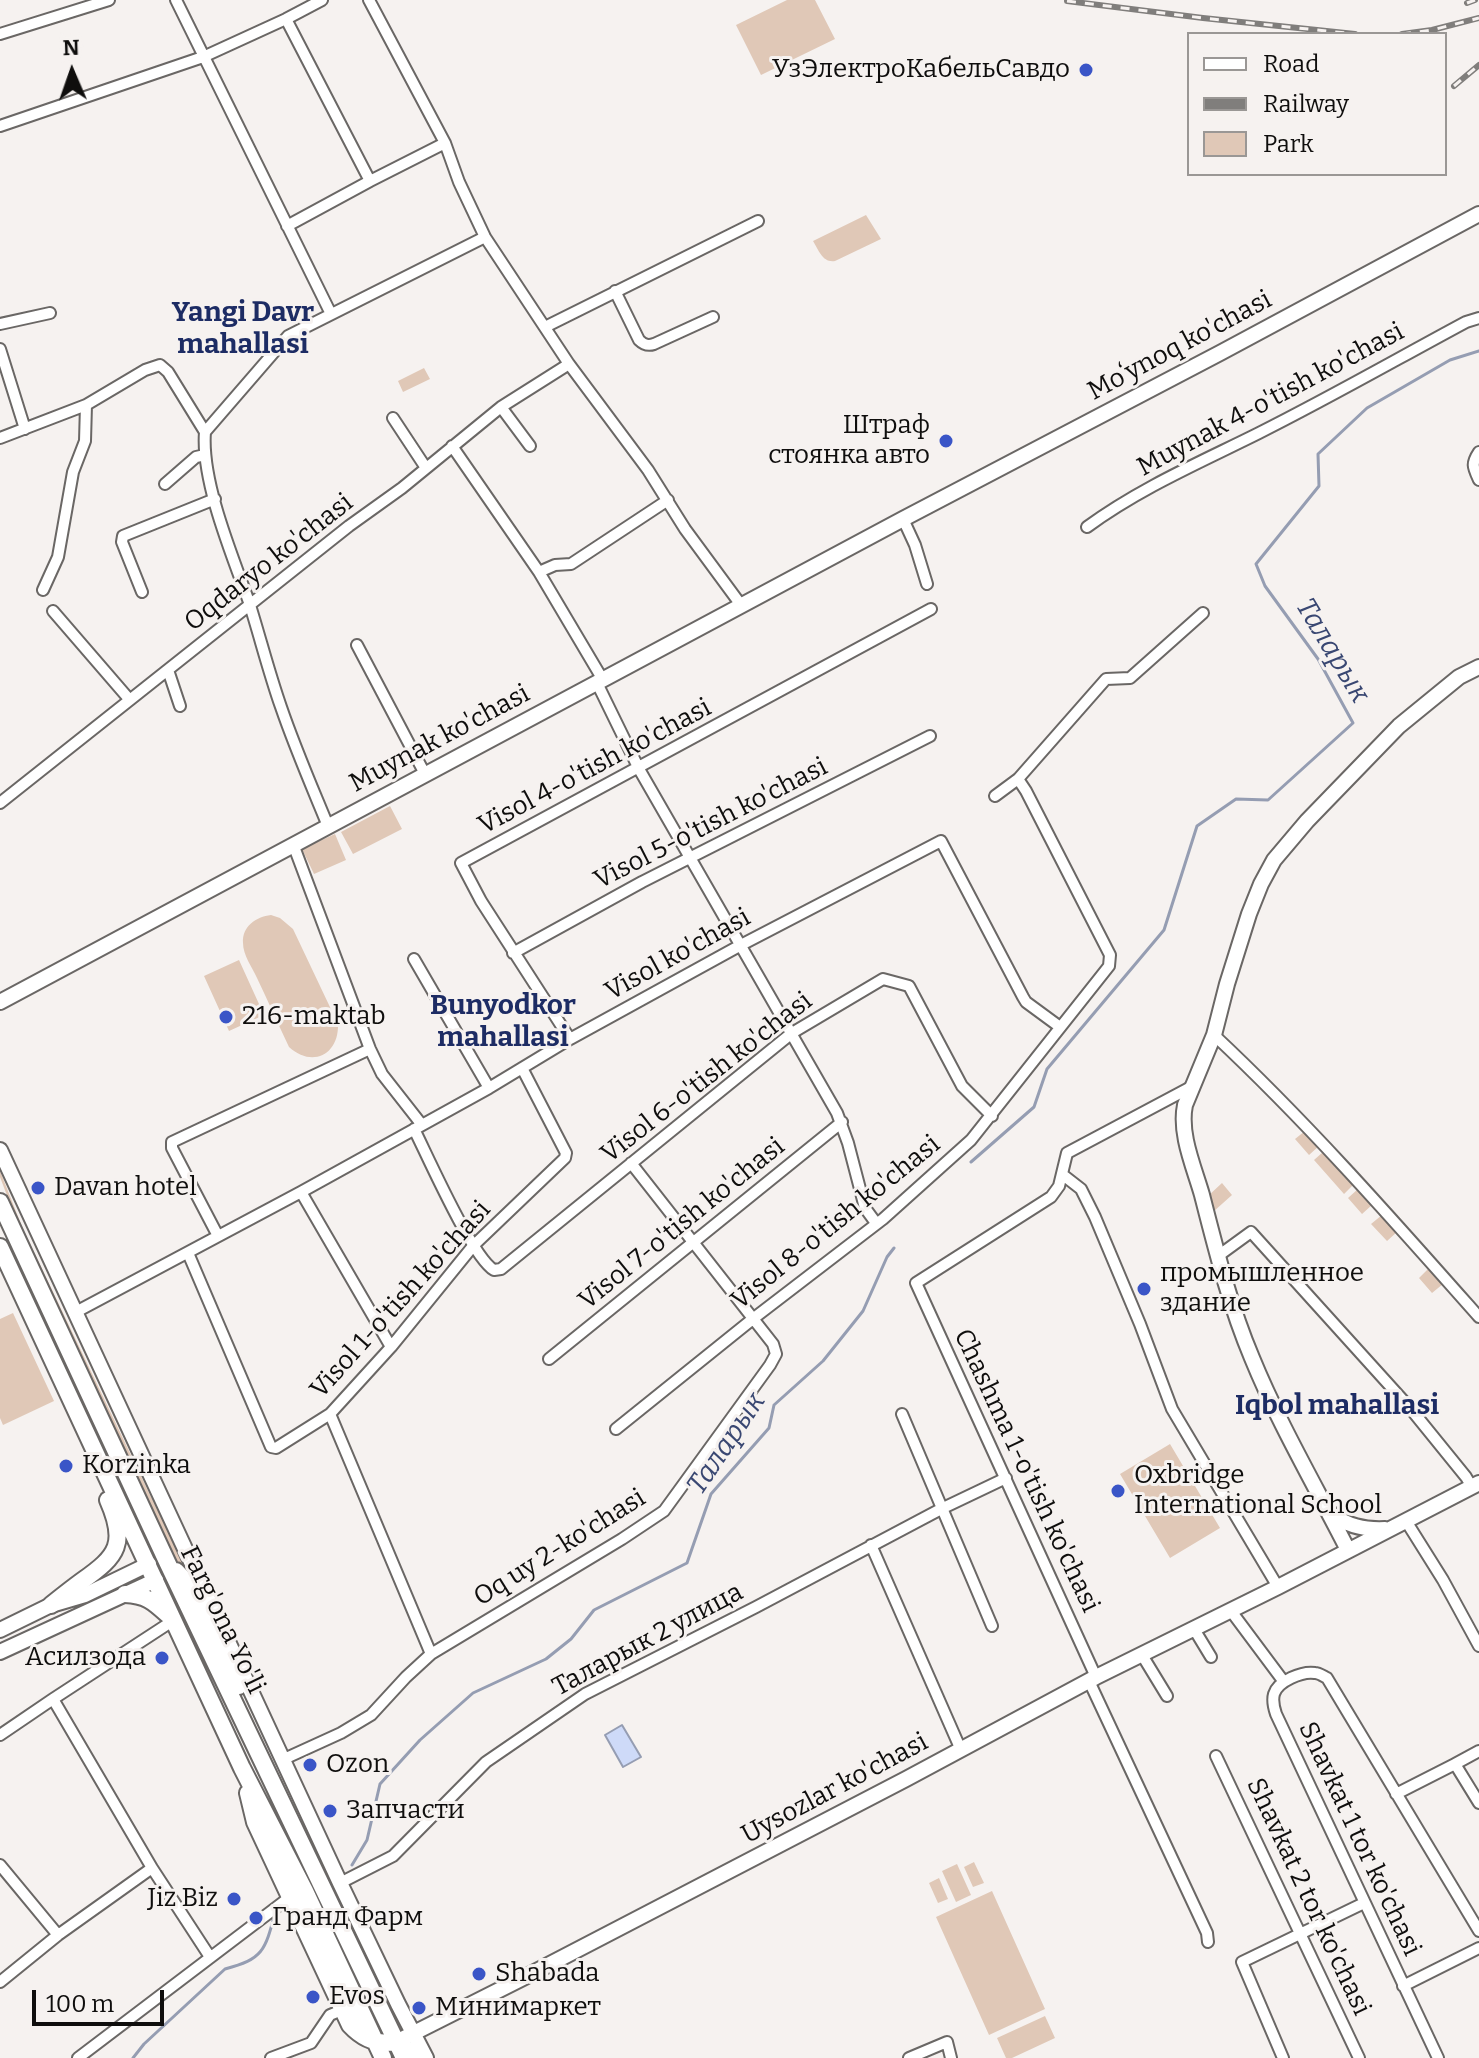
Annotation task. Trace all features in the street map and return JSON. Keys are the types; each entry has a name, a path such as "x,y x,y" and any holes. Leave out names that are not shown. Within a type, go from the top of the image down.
{"main road":[{"name":"Farg'ona Yo'li","path":"0,1202 168,1564 192,1588 288,1791 314,1867 396,2042"},
{"name":"Farg'ona Yo'li","path":"0,1247 242,1768 385,2058"},
{"path":"51,1605 68,1592 115,1567 126,1547 123,1528 92,1441"},
{"path":"152,1572 168,1564"},
{"path":"125,1594 149,1598 174,1620"},
{"path":"242,1768 255,1822 342,2010 354,2030 364,2037 396,2042 415,2058"},
{"path":"385,2058 396,2042"},
{"path":"396,2042 404,2058"}],"street":[{"path":"0,34 109,0"},
{"path":"176,0 331,314"},
{"path":"0,126 203,57 322,0"},
{"path":"369,0 445,143 485,237 569,364 648,470 685,529 741,605"},
{"path":"286,19 370,181"},
{"path":"287,226 445,143"},
{"name":"Moʻynoq ko'chasi","path":"903,519 1479,214"},
{"path":"545,327 758,221"},
{"path":"205,432 288,336 485,237"},
{"path":"615,291 639,340 649,346 713,317"},
{"path":"0,324 50,313"},
{"name":"Muynak 4-o'tish ko'chasi","path":"1087,527 1112,509 1162,482 1466,322 1479,318"},
{"path":"0,349 25,429"},
{"name":"Oqdaryo ko'chasi","path":"0,803 501,407 569,364"},
{"path":"0,438 86,405 145,370 160,365 168,372 205,432 205,455 230,549 281,708 328,826"},
{"path":"43,590 58,557 73,472 85,441 86,405"},
{"path":"501,407 530,446"},
{"path":"393,418 426,468"},
{"path":"452,446 539,572 600,681 639,769 842,1122 865,1208 876,1223"},
{"path":"1479,452 1472,466 1479,480"},
{"path":"165,484 196,457 205,455"},
{"path":"142,592 122,542 123,536 215,499"},
{"path":"539,572 555,565 571,564 668,500"},
{"path":"903,519 927,584"},
{"name":"Muynak ko'chasi","path":"0,1002 903,519"},
{"name":"Visol 4-o'tish ko'chasi","path":"570,1039 513,953 461,863 931,609"},
{"path":"53,611 129,699"},
{"path":"995,796 1018,779 1106,679 1130,678 1203,613"},
{"path":"357,645 425,774"},
{"path":"1348,1550 1252,1358 1218,1256 1184,1129 1185,1105 1214,1035 1238,944 1261,884 1274,860 1307,821 1399,726 1459,677 1479,667"},
{"path":"168,670 180,706"},
{"name":"Visol 5-o'tish ko'chasi","path":"513,953 930,736"},
{"name":"Visol 8-o'tish ko'chasi","path":"616,1429 876,1223 971,1140 1109,966 1110,955 1018,779"},
{"name":"Visol ko'chasi","path":"74,1313 301,1192 741,945 941,841 1026,1002 1060,1027"},
{"path":"293,844 370,1049 382,1074 418,1127 473,1246"},
{"path":"414,959 489,1088"},
{"name":"Visol 6-o'tish ko'chasi","path":"473,1246 488,1266 494,1270 501,1269 792,1033 883,979 906,984 962,1086 992,1116"},
{"path":"1214,1035 1339,1163 1479,1317"},
{"path":"218,1236 172,1148 172,1142 370,1049"},
{"name":"Visol 1-o'tish ko'chasi","path":"188,1253 271,1447 276,1448 330,1414 391,1347 473,1246 566,1155 522,1068"},
{"path":"1193,1086 1067,1153 1063,1175 1081,1189 1095,1217 1172,1409 1278,1587"},
{"name":"Visol 7-o'tish ko'chasi","path":"549,1359 842,1122"},
{"name":"Farg'ona Yo'li","path":"0,1150 340,1883 426,2058"},
{"name":"Oq uy 2-ko'chasi","path":"284,1759 341,1733 371,1715 431,1654 664,1511 776,1354 773,1344 754,1318 631,1163"},
{"name":"Chashma 1-o'tish ko'chasi","path":"1063,1175 1051,1197 916,1283 1006,1478 1092,1679 1207,1933 1208,1942"},
{"path":"301,1192 391,1347"},
{"path":"1218,1256 1251,1232 1475,1485"},
{"path":"330,1414 431,1654"},
{"path":"902,1414 992,1626"},
{"name":"Таларык 2 улица","path":"340,1883 393,1856 486,1762 585,1694 1006,1478"},
{"name":"Uysozlar ko'chasi","path":"396,2042 1092,1679 1475,1485"},
{"path":"1329,1512 1359,1528 1384,1529 1400,1524 1443,1580 1479,1646"},
{"path":"871,1545 961,1750"},
{"path":"0,1652 125,1594 152,1572"},
{"path":"0,1630 51,1605 152,1572"},
{"path":"1231,1611 1284,1682 1310,1672 1327,1678 1479,1931"},
{"path":"0,1735 174,1620"},
{"path":"1194,1629 1211,1657"},
{"path":"1142,1655 1167,1696"},
{"name":"Shavkat 1 tor ko'chasi","path":"1284,1682 1274,1691 1276,1714 1438,2058"},
{"path":"53,1699 152,1868 210,1957"},
{"path":"1396,1794 1479,1751"},
{"name":"Shavkat 2 tor ko'chasi","path":"1216,1756 1359,2058"},
{"path":"1455,1764 1479,1803"},
{"path":"0,1865 58,1935"},
{"path":"0,1982 58,1935 152,1868"},
{"path":"78,2058 290,1897"},
{"path":"1283,2058 1242,1962 1364,1903"},
{"path":"1403,1986 1479,1948"},
{"path":"271,2058 311,2043 330,2015 342,2010"},
{"path":"909,2058 947,2042 951,2058"}],"green space":[{"path":"787,0 815,0 835,39 761,75 736,25"},
{"path":"866,215 881,239 835,261 824,258 813,241"},
{"path":"424,368 430,379 403,392 398,381"},
{"path":"390,806 402,829 353,854 341,832"},
{"path":"335,834 346,860 314,874 302,849"},
{"path":"271,915 293,929 338,1024 334,1044 322,1055 306,1057 289,1047 246,956 243,937 247,927 255,920"},
{"path":"239,960 264,1015 229,1031 204,976"},
{"path":"1305,1131 1319,1146 1309,1155 1295,1139"},
{"path":"1323,1152 1353,1185 1344,1194 1314,1160"},
{"path":"0,1171 23,1229 150,1495 193,1577 175,1560 20,1230"},
{"path":"1222,1183 1232,1195 1213,1212 1208,1196"},
{"path":"1358,1189 1372,1205 1362,1214 1348,1198"},
{"path":"1382,1215 1397,1232 1387,1241 1371,1224"},
{"path":"1429,1268 1443,1284 1432,1293 1419,1278"},
{"path":"13,1313 54,1401 3,1425 0,1418 0,1319"},
{"path":"1170,1444 1220,1528 1170,1558 1120,1474"},
{"path":"974,1862 984,1883 973,1887 964,1867"},
{"path":"957,1864 971,1895 956,1902 942,1871"},
{"path":"939,1878 948,1899 938,1903 929,1883"},
{"path":"992,1891 1045,2009 989,2035 936,1917"},
{"path":"1045,2016 1055,2038 1006,2058 997,2038"}],"water":[{"path":"622,1725 641,1757 623,1767 605,1735"}],"waterway":[{"name":"Таларык","path":"971,1162 1034,1107 1047,1069 1164,930 1197,826 1236,799 1268,800 1353,723 1318,659 1265,586 1256,564 1319,486 1318,454 1367,408 1450,360 1479,351"},
{"name":"Таларык","path":"352,1865 367,1840 380,1784 420,1740 473,1693 546,1659 571,1639 594,1610 687,1563 711,1494 769,1428 774,1405 823,1361 863,1311 894,1248"},
{"name":"Таларык","path":"133,2058 144,2044 225,1969 247,1961 260,1952 275,1913"}],"railway":[{"path":"1467,3 1475,0"},
{"path":"1067,1 1336,32"},
{"path":"1417,32 1479,18"},
{"path":"1454,86 1479,65"}],"place":[{"name":"УзЭлектроКабельСавдо","path":"1086,70"},
{"name":"Штраф стоянка авто","path":"946,441"},
{"name":"216-maktab","path":"226,1017"},
{"name":"Davan hotel","path":"38,1188"},
{"name":"промышленное здание","path":"1144,1289"},
{"name":"Korzinka","path":"66,1466"},
{"name":"Oxbridge International School","path":"1118,1491"},
{"name":"Асилзода","path":"162,1658"},
{"name":"Ozon","path":"310,1765"},
{"name":"Запчасти","path":"330,1811"},
{"name":"Jiz Biz","path":"234,1899"},
{"name":"Гранд Фарм","path":"256,1918"},
{"name":"Shabada","path":"479,1974"},
{"name":"Evos","path":"313,1997"},
{"name":"Минимаркет","path":"419,2008"}],"district":[{"name":"Yangi Davr mahallasi","path":"243,329"},
{"name":"Bunyodkor mahallasi","path":"503,1022"},
{"name":"Iqbol mahallasi","path":"1337,1406"}]}
